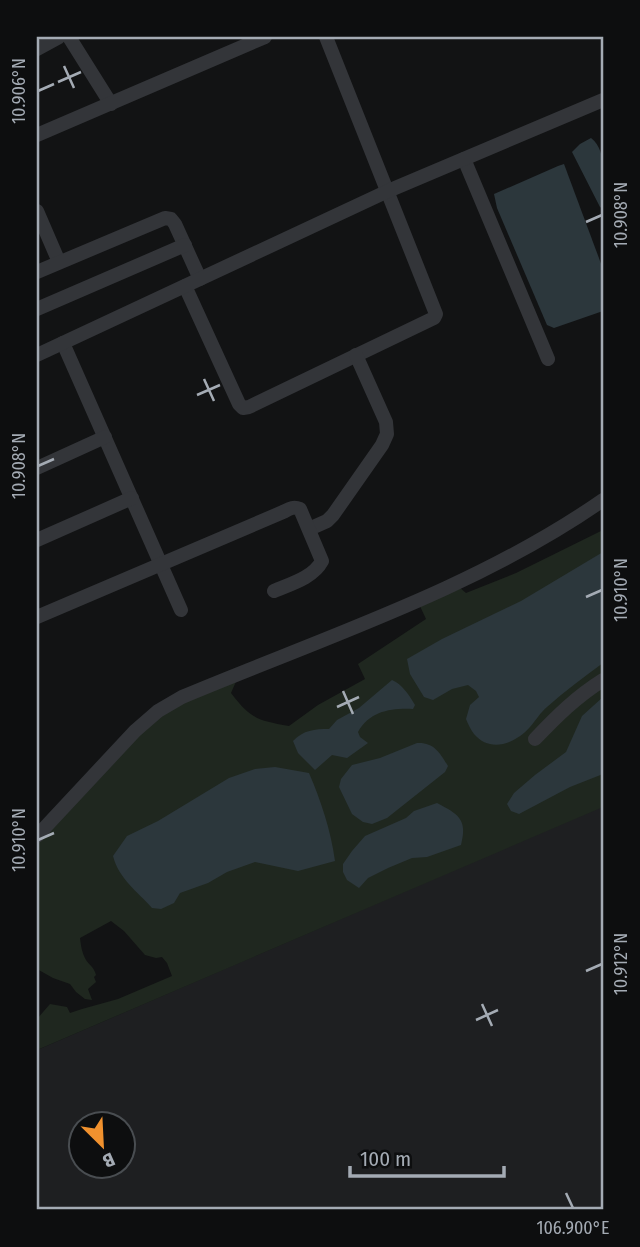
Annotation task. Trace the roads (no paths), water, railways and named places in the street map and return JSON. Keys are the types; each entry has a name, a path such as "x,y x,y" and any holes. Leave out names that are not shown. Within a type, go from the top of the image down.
{"street":[{"path":"37,49 60,37"},
{"path":"68,37 111,104"},
{"path":"37,135 265,37"},
{"path":"185,286 243,408 434,318 436,314 326,37"},
{"path":"37,355 388,191 603,100"},
{"path":"464,159 548,359"},
{"path":"37,211 59,262"},
{"path":"37,272 165,218 175,223 200,279"},
{"path":"37,309 185,245"},
{"path":"64,343 181,610"},
{"path":"309,529 334,515 387,434 386,422 356,355"},
{"path":"37,468 105,437"},
{"path":"37,540 132,498"},
{"path":"37,836 135,731 181,696 457,584 565,525 603,500"},
{"path":"37,617 294,507 300,509 322,561 308,576 274,591"},
{"path":"536,739 562,710 603,680"}]}
